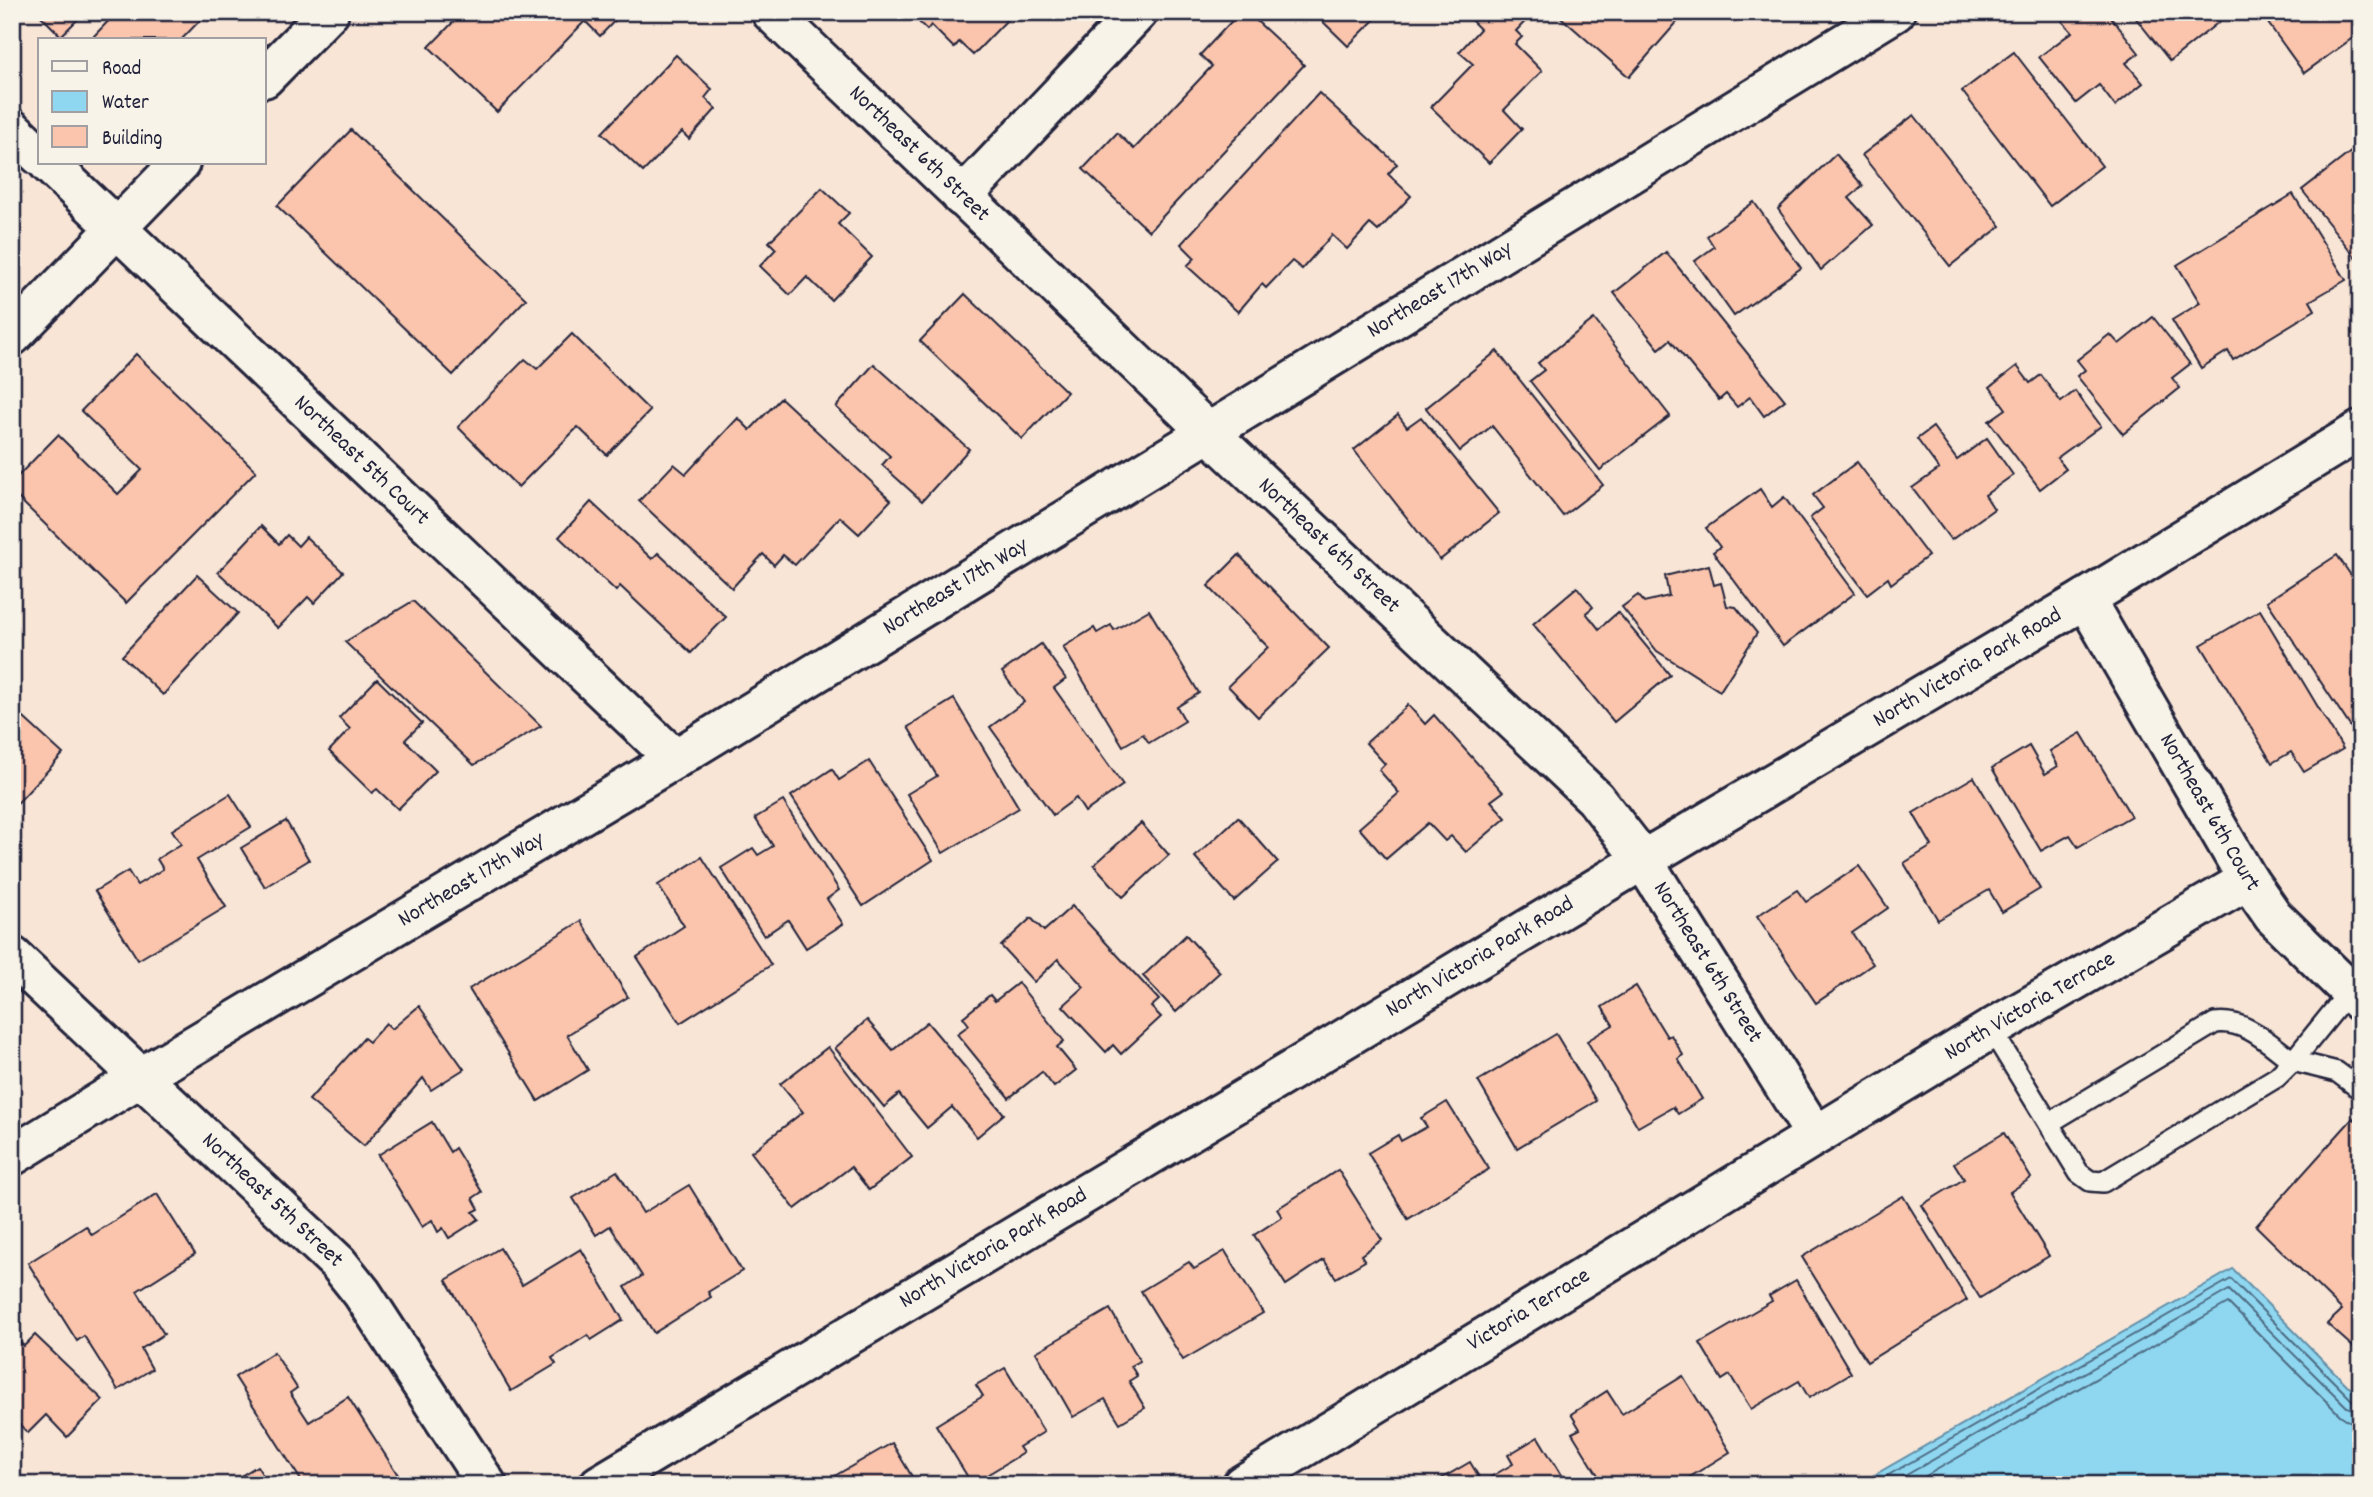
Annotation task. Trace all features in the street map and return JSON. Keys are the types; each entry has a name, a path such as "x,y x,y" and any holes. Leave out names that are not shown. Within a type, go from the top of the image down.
{"street":[{"path":"266,76 329,12"},
{"name":"Northeast 6th Street","path":"771,12 961,197 1595,798 1643,860 1815,1135"},
{"path":"961,197 1138,12"},
{"name":"Northeast 17th Way","path":"12,1156 139,1077 675,758 1895,12"},
{"path":"12,129 38,154"},
{"name":"Northeast 5th Court","path":"49,164 675,758"},
{"path":"12,336 179,164"},
{"name":"North Victoria Park Road","path":"598,1485 2085,599 2361,430"},
{"name":"Northeast 6th Court","path":"2085,599 2248,880 2273,916 2355,997"},
{"name":"North Victoria Terrace","path":"1815,1135 1991,1028 2248,880"},
{"name":"Northeast 5th Street","path":"12,956 338,1263 362,1293 487,1485"},
{"name":"Victoria Terrace","path":"1242,1485 1815,1135"}],"lane":[{"path":"1991,1028 2079,1174 2090,1181 2103,1182 2277,1077 2355,997"},
{"path":"2049,1123 2215,1023 2228,1021 2244,1025 2292,1061 2337,1072 2361,1090"}],"water":[{"path":"2233,1269 2361,1399 2361,1485 1857,1485"}],"building":[{"path":"37,12 85,12 61,36"},
{"path":"117,12 208,12 183,38 92,38"},
{"path":"463,12 623,12 600,36 585,21 497,112 429,47"},
{"path":"909,12 997,12 1006,21 973,55 959,42 954,48 931,25 927,30"},
{"path":"1240,12 1247,12 1304,65 1149,231 1083,169 1117,133 1134,149 1212,66 1200,55"},
{"path":"1313,12 1382,12 1348,46"},
{"path":"1463,12 1534,12 1516,31 1522,37 1515,44 1542,71 1504,110 1522,129 1489,163 1431,107 1473,64 1459,52 1480,29"},
{"path":"1555,12 1686,12 1629,77"},
{"path":"2074,12 2107,12 2139,53 2126,63 2143,83 2115,106 2099,85 2076,103 2039,57 2072,32 2062,21"},
{"path":"2131,12 2229,12 2230,13 2170,61"},
{"path":"2260,12 2358,12 2361,16 2361,32 2304,73"},
{"path":"2014,52 2102,166 2050,206 1962,91"},
{"path":"676,55 712,89 705,98 716,109 689,139 682,132 643,172 602,133"},
{"path":"1319,93 1397,164 1388,174 1411,196 1378,231 1370,224 1347,249 1332,235 1302,269 1292,261 1266,288 1262,284 1238,312 1187,266 1195,258 1181,244"},
{"path":"1914,115 2001,226 1950,266 1862,155"},
{"path":"351,130 526,299 453,375 277,206"},
{"path":"2361,144 2361,264 2302,190"},
{"path":"1836,154 1863,186 1849,198 1873,225 1821,270 1778,209"},
{"path":"822,188 849,213 838,224 872,257 831,300 807,277 790,295 760,266 776,249 769,242"},
{"path":"2293,194 2346,280 2310,301 2315,310 2233,360 2228,351 2201,368 2172,320 2200,303 2177,265"},
{"path":"1754,202 1801,268 1734,316 1695,261 1714,247 1707,236"},
{"path":"1666,252 1785,400 1764,416 1750,397 1737,407 1726,394 1719,400 1670,340 1659,349 1614,293"},
{"path":"965,294 1067,392 1022,439 920,341"},
{"path":"2153,317 2190,364 2172,378 2180,388 2123,434 2077,376 2085,370 2077,360 2110,334 2119,344"},
{"path":"1594,319 1670,416 1600,470 1530,381 1544,370 1538,363"},
{"path":"572,334 650,411 607,455 578,427 518,487 458,427 525,359 537,369"},
{"path":"1497,351 1603,485 1563,516 1492,426 1460,451 1426,408"},
{"path":"136,354 256,471 126,603 12,492 12,482 58,435 118,494 142,470 81,411"},
{"path":"874,364 969,449 922,501 882,465 890,456 836,407"},
{"path":"2017,366 2030,383 2041,375 2061,402 2075,391 2101,426 2057,458 2066,469 2040,489 1989,421 2006,409 1990,387"},
{"path":"781,398 891,500 859,534 840,517 795,565 783,555 774,565 763,554 732,588 639,501 674,464 686,474 738,418 750,430"},
{"path":"1398,415 1407,427 1421,417 1499,513 1440,560 1354,450"},
{"path":"1933,427 1957,460 1987,438 2013,475 1985,495 1994,509 1951,540 1912,488 1939,469 1917,439"},
{"path":"1857,462 1928,556 1891,584 1888,578 1867,594 1810,518 1823,508 1813,495"},
{"path":"1760,489 1772,507 1784,497 1855,593 1783,646 1713,552 1720,547 1706,528"},
{"path":"591,502 652,559 658,553 726,617 691,653 620,586 616,591 559,537"},
{"path":"261,526 279,544 287,535 298,546 306,537 343,572 314,603 308,597 278,628 218,572"},
{"path":"1239,555 1329,648 1258,717 1228,686 1268,647 1208,586"},
{"path":"2337,555 2361,590 2361,723 2352,729 2267,601"},
{"path":"1709,565 1714,585 1721,583 1727,606 1736,607 1757,633 1720,691 1657,651 1622,607 1638,595 1644,602 1669,596 1665,576"},
{"path":"197,575 238,613 163,695 122,656"},
{"path":"1577,587 1593,607 1586,613 1599,629 1618,612 1670,675 1614,722 1533,624"},
{"path":"413,601 541,726 474,765 345,642"},
{"path":"1149,610 1199,693 1177,707 1185,721 1149,743 1143,734 1123,746 1063,647 1094,628 1097,633 1111,625 1114,630"},
{"path":"2260,610 2343,749 2304,772 2291,752 2272,763 2201,645"},
{"path":"1041,644 1066,679 1054,688 1123,785 1085,812 1076,798 1053,815 990,727 1024,702 1002,672"},
{"path":"377,679 422,723 405,740 436,771 398,809 377,789 372,793 329,751 350,729 339,718"},
{"path":"954,699 1019,808 943,853 907,794 937,776 908,727"},
{"path":"1408,705 1425,724 1434,715 1503,792 1491,801 1506,818 1466,852 1451,836 1445,841 1428,823 1386,859 1359,828 1399,793 1379,770 1385,764 1366,743"},
{"path":"12,707 63,754 12,809"},
{"path":"2081,733 2131,816 2078,847 2070,835 2041,851 1992,768 2029,746 2045,774 2058,766 2050,751"},
{"path":"869,761 933,860 863,906 791,796 832,769 839,780"},
{"path":"1974,777 2040,889 2002,912 1989,890 1938,920 1904,863 1932,846 1913,813"},
{"path":"230,794 251,827 197,860 226,907 138,960 95,891 128,871 137,885 163,869 157,859 181,844 172,830"},
{"path":"783,801 839,890 827,899 843,924 806,948 788,920 764,936 721,868 753,848 758,855 773,846 755,818"},
{"path":"1238,817 1278,862 1234,901 1195,857"},
{"path":"286,821 309,860 265,887 241,848"},
{"path":"1141,823 1169,855 1123,897 1094,865"},
{"path":"702,857 771,965 680,1023 637,957 684,926 658,885"},
{"path":"1859,866 1888,908 1852,933 1873,964 1816,1003 1757,916 1797,890 1806,902"},
{"path":"1072,906 1159,1000 1151,1007 1161,1017 1121,1054 1113,1045 1106,1052 1063,1006 1084,987 1058,959 1034,982 1001,946 1031,918 1044,931"},
{"path":"581,921 628,997 567,1035 588,1070 538,1101 469,989"},
{"path":"1186,935 1220,972 1176,1012 1143,976"},
{"path":"1018,983 1064,1041 1057,1047 1076,1070 1054,1087 1042,1072 1009,1098 957,1034 969,1025 963,1017 990,995 995,1001"},
{"path":"1636,986 1667,1037 1671,1035 1683,1055 1678,1059 1702,1099 1678,1114 1673,1107 1638,1127 1587,1041 1613,1025 1602,1007"},
{"path":"419,1006 464,1069 431,1090 423,1078 364,1146 309,1100 364,1038 369,1042 386,1023 392,1029"},
{"path":"867,1020 893,1050 927,1022 1004,1114 977,1137 952,1107 927,1128 899,1094 884,1107 835,1048"},
{"path":"1556,1034 1596,1101 1517,1148 1478,1081"},
{"path":"828,1047 912,1157 869,1190 851,1167 795,1209 751,1152 803,1112 780,1084"},
{"path":"1447,1102 1489,1169 1408,1219 1368,1153 1398,1135 1401,1141 1427,1127 1421,1118"},
{"path":"2353,1118 2361,1125 2361,1340 2353,1347 2327,1324 2342,1310 2256,1226"},
{"path":"432,1122 450,1152 455,1148 482,1192 473,1198 479,1209 473,1212 479,1219 449,1238 443,1228 438,1232 432,1220 422,1227 378,1155"},
{"path":"2004,1133 2031,1178 2010,1192 2049,1256 1980,1298 1922,1205 1964,1179 1954,1163"},
{"path":"1338,1170 1382,1240 1361,1255 1365,1261 1336,1278 1324,1260 1286,1285 1254,1235 1282,1217 1277,1209"},
{"path":"617,1171 643,1213 689,1185 742,1271 708,1292 711,1297 654,1333 625,1287 642,1276 610,1226 596,1235 573,1198"},
{"path":"157,1194 195,1254 137,1291 164,1334 141,1349 152,1369 118,1390 84,1336 77,1341 28,1263 86,1226 92,1235"},
{"path":"1903,1196 1967,1300 1867,1362 1802,1257"},
{"path":"500,1248 522,1285 581,1249 623,1320 591,1340 588,1335 552,1358 556,1364 511,1391 446,1280"},
{"path":"1225,1251 1263,1313 1183,1360 1141,1291 1189,1262 1194,1269"},
{"path":"1796,1280 1851,1373 1809,1398 1799,1381 1751,1409 1730,1375 1722,1380 1700,1343 1772,1301 1769,1296"},
{"path":"1110,1309 1140,1361 1131,1366 1137,1376 1129,1381 1145,1408 1120,1423 1105,1399 1073,1417 1036,1352"},
{"path":"12,1335 24,1346 35,1335 103,1400 67,1437 46,1415 28,1433 12,1417"},
{"path":"274,1352 297,1388 290,1393 309,1422 348,1397 398,1475 382,1485 304,1485 235,1377"},
{"path":"1005,1368 1044,1432 1019,1447 1023,1453 972,1484 936,1425 983,1396 976,1385"},
{"path":"1683,1376 1730,1452 1677,1485 1604,1485 1572,1433 1580,1429 1571,1414 1607,1391 1622,1414"},
{"path":"1538,1437 1567,1485 1444,1485 1441,1479 1470,1462 1482,1482 1513,1464 1508,1455"},
{"path":"892,1443 917,1485 819,1485"},
{"path":"257,1466 269,1485 226,1485"}]}
